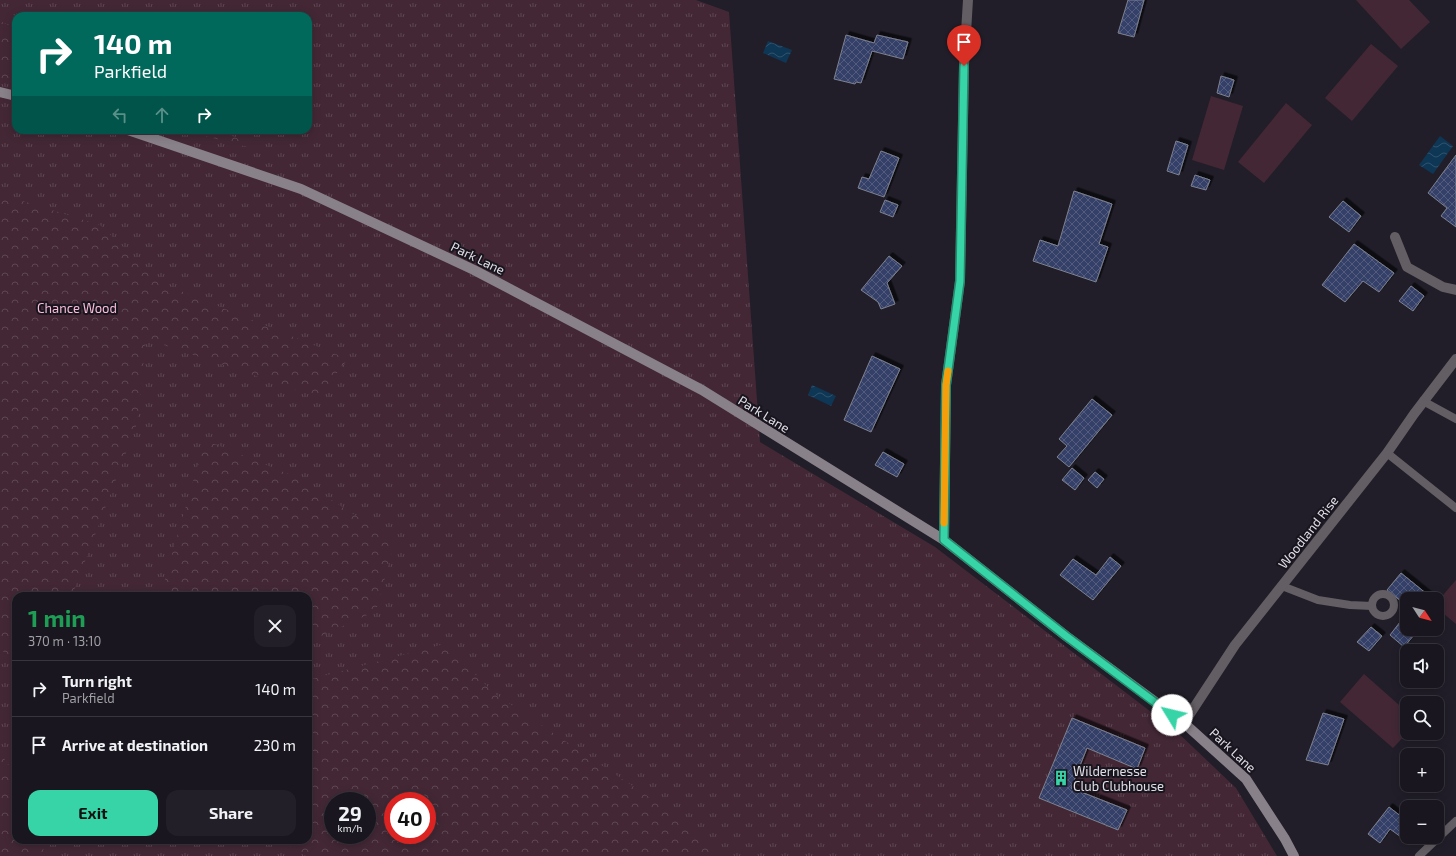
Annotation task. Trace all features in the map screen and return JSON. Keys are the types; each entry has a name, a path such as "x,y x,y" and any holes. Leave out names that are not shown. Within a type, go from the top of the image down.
{"street":[{"path":"944,540 946,385 960,281 964,66 968,0"},
{"path":"0,92 12,95"},
{"name":"Park Lane","path":"140,134 301,189 474,270 702,390 944,540 1066,636 1184,723 1246,779 1285,839 1294,856"},
{"path":"1395,237 1407,267 1443,287 1456,290"},
{"name":"Woodland Rise","path":"1184,723 1235,645 1388,453 1424,401 1456,359"}],"lane":[{"path":"1424,401 1456,419"},
{"path":"1388,453 1456,508"},
{"path":"1282,586 1318,600 1350,605 1372,606"},
{"path":"1419,856 1456,821"}],"green space":[{"path":"0,0 696,0 729,12 760,442 935,547 1176,731 1236,788 1277,856 0,856"},
{"path":"1356,0 1409,0 1430,22 1401,49"},
{"path":"0,21 12,27 12,85 0,82"},
{"path":"1371,44 1398,66 1352,121 1325,98"},
{"path":"1211,96 1243,106 1224,170 1192,160"},
{"path":"1286,103 1312,125 1264,183 1238,162"},
{"path":"197,134 228,134 263,151"},
{"name":"Chance Wood","path":"0,194 100,225 161,283 348,359 318,397 146,339 137,424 74,592 12,592 12,668 0,645"},
{"path":"205,440 296,477 395,541 376,611 312,640 312,592 166,592 165,578"},
{"path":"1456,580 1456,624 1444,614 1444,594"},
{"path":"444,644 495,694 667,809 722,856 306,856 286,844 312,844 312,679"},
{"path":"1364,674 1400,706 1400,740 1393,748 1340,702"},
{"path":"0,751 12,772 12,844 42,844 45,856 0,856"}],"water":[{"path":"768,41 792,50 786,63 763,53"},
{"path":"1440,136 1453,146 1433,174 1419,165"},
{"path":"812,385 836,396 831,406 808,395"}],"building":[{"path":"1128,0 1144,0 1134,37 1118,33"},
{"path":"846,35 874,43 877,35 908,42 903,59 872,51 861,83 856,82 855,84 834,79"},
{"path":"1221,76 1234,80 1229,97 1217,93"},
{"path":"1176,141 1188,145 1179,175 1167,171"},
{"path":"881,151 899,158 884,197 858,188 862,177 869,179"},
{"path":"1456,155 1456,227 1441,216 1447,208 1428,193"},
{"path":"1195,175 1210,180 1206,190 1191,186"},
{"path":"1074,191 1112,204 1099,244 1108,247 1096,282 1033,261 1040,240 1058,246"},
{"path":"885,200 898,205 893,217 880,212"},
{"path":"1343,201 1361,216 1349,232 1329,217"},
{"path":"1354,244 1394,273 1379,292 1363,281 1345,302 1322,285"},
{"path":"889,256 902,266 887,283 895,304 881,309 878,302 861,290"},
{"path":"1411,286 1424,296 1413,311 1399,301"},
{"path":"872,356 900,369 871,432 844,420"},
{"path":"1092,399 1112,415 1069,467 1057,457 1067,446 1059,439"},
{"path":"883,452 904,464 897,477 875,465"},
{"path":"1072,468 1084,478 1075,490 1062,480"},
{"path":"1095,472 1104,479 1097,488 1088,480"},
{"path":"1110,557 1121,566 1093,600 1060,575 1073,559 1096,575"},
{"path":"1401,573 1424,592 1400,592 1400,600 1387,590"},
{"path":"1400,622 1400,636 1413,636 1406,644 1400,644 1390,635"},
{"path":"1371,627 1382,636 1369,651 1357,642"},
{"path":"1323,713 1344,719 1328,765 1306,760"},
{"name":"Wildernesse Club Clubhouse","path":"1072,718 1145,748 1137,769 1087,748 1071,788 1127,810 1118,830 1039,798"},
{"path":"1389,807 1400,816 1400,836 1390,829 1380,843 1368,834"}],"slow traffic":[{"path":"944,523 946,385 948,371"}],"place":[{"name":"Wildernesse Club Clubhouse","path":"1061,778"}],"route":[{"path":"964,66 960,281 946,385 944,540 1066,636 1172,715"}]}
